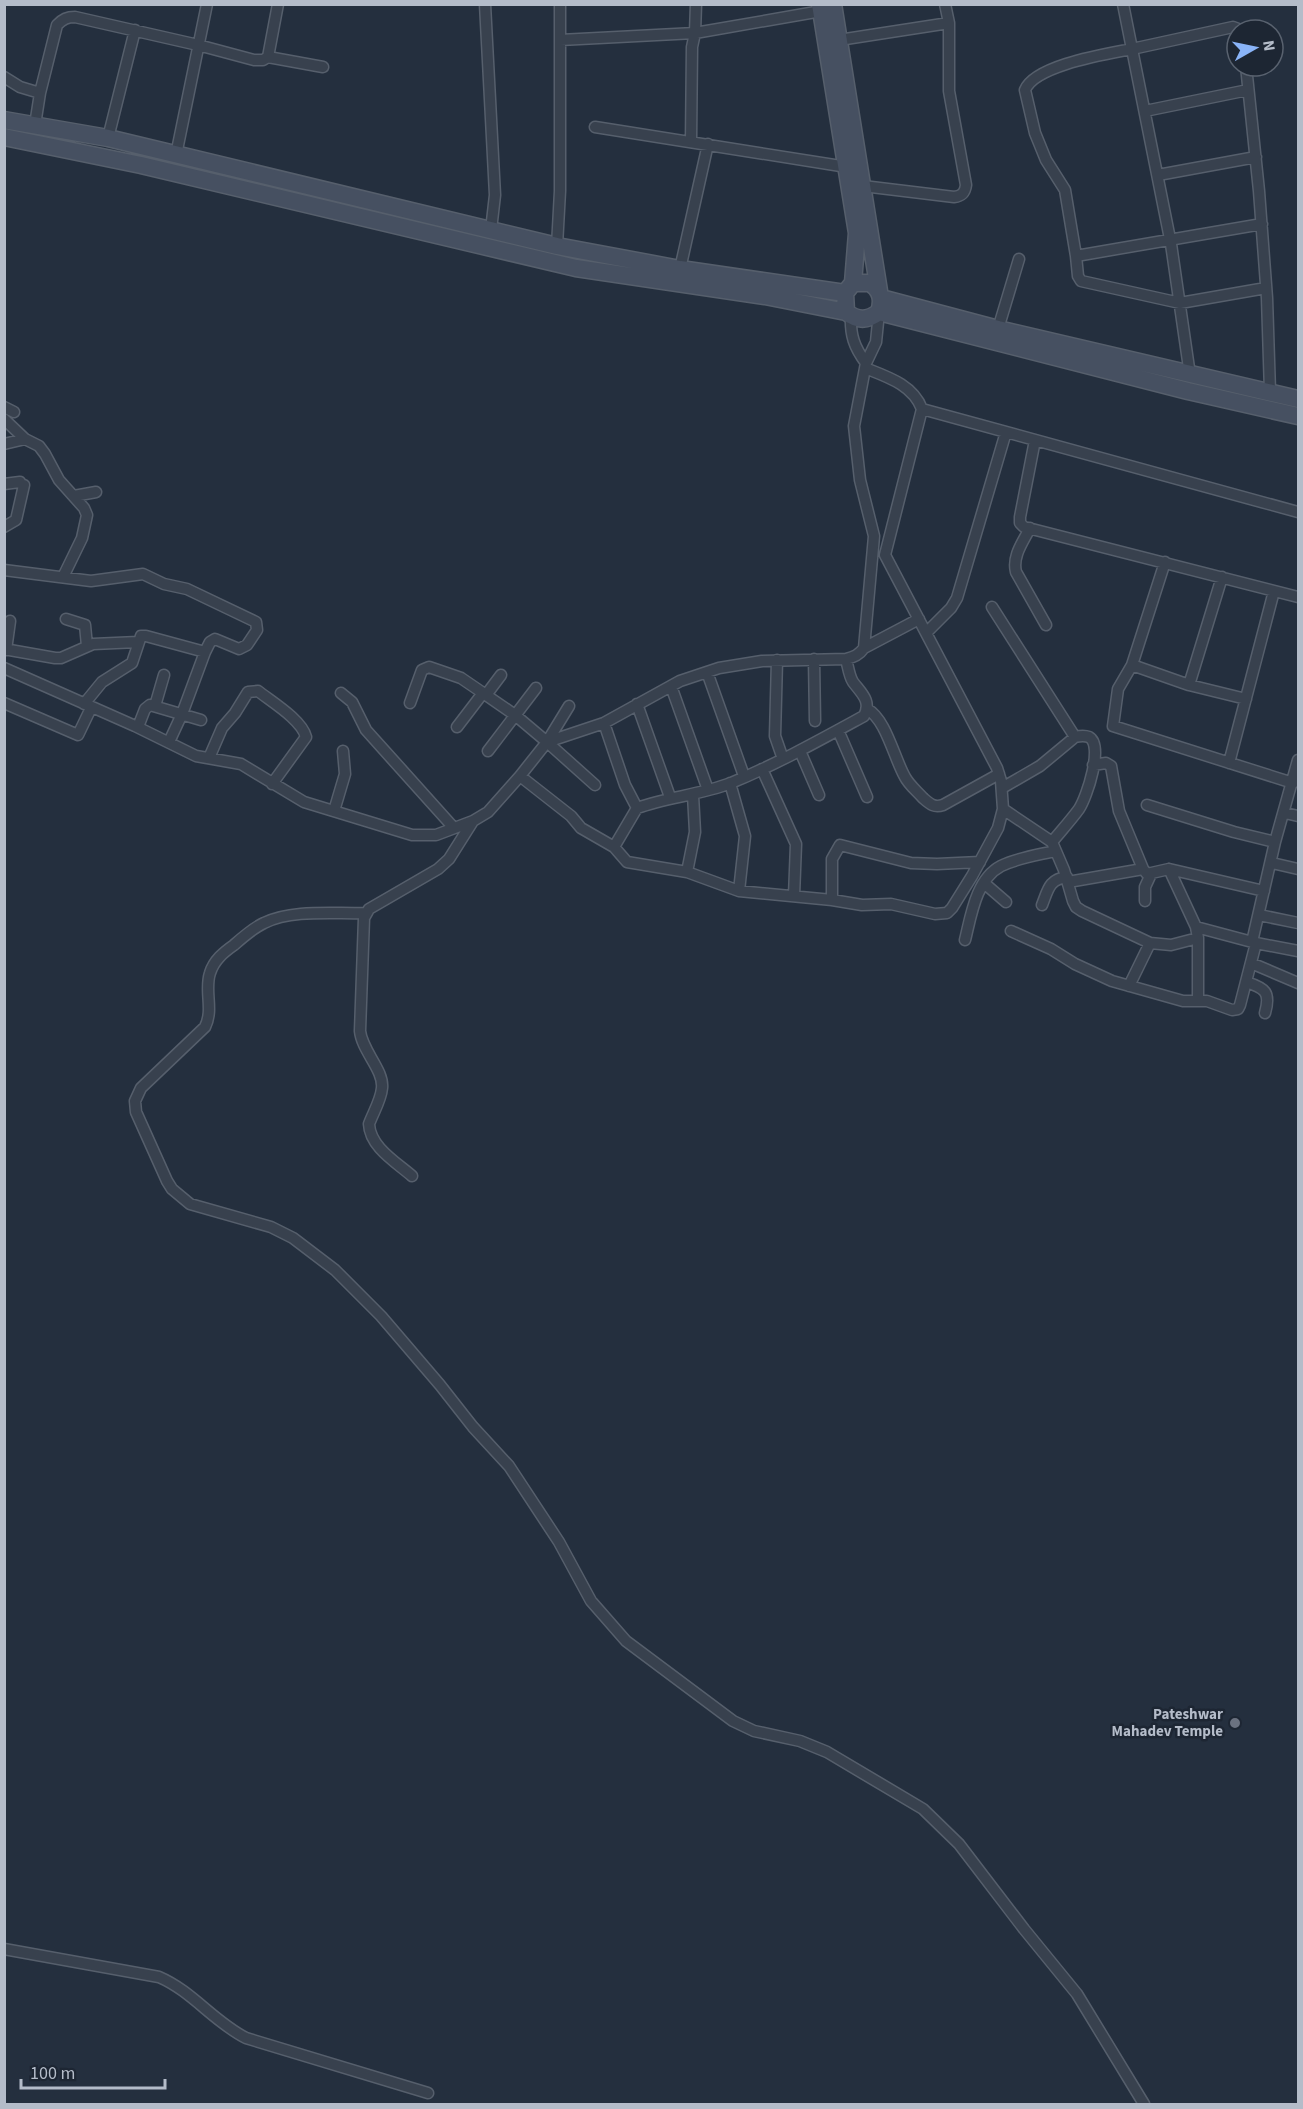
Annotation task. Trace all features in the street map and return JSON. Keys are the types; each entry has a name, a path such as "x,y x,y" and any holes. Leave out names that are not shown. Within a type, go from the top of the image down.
{"main road":[{"path":"4,137 141,165 576,268 765,296 848,314 863,320 869,318 880,300 839,40 827,7"},
{"path":"827,7 857,232 849,288 848,314"},
{"path":"4,120 108,138 557,246 680,269 849,288 870,283 880,300 1188,392 1299,416"},
{"path":"880,300 1299,399"}],"street":[{"path":"176,155 207,4"},
{"path":"268,57 278,4"},
{"path":"485,4 495,195 490,230"},
{"path":"557,246 560,191 560,4"},
{"path":"691,141 692,47 696,4"},
{"path":"863,186 954,197 961,196 965,192 966,185 950,98 948,23 945,4"},
{"path":"1123,4 1170,239 1191,375"},
{"path":"560,40 695,33 827,7"},
{"path":"35,125 40,93 57,24 63,19 75,17 254,60 263,60 268,57 323,67"},
{"path":"839,40 948,23"},
{"path":"1225,29 1064,64 1031,80 1025,90 1035,133 1046,160 1065,190 1078,276 1081,281 1180,303 1266,288"},
{"path":"108,138 135,30"},
{"path":"4,77 20,87 40,93"},
{"path":"1247,78 1262,224 1270,392"},
{"path":"1145,111 1248,90"},
{"path":"595,127 847,167"},
{"path":"680,269 708,144"},
{"path":"1158,175 1256,157"},
{"path":"1076,256 1262,224"},
{"path":"998,329 1019,259"},
{"path":"864,648 874,537 861,480 854,426 866,365 876,342 880,300"},
{"path":"848,314 856,350 866,365 908,389 915,395 922,409 885,555"},
{"path":"922,409 1299,512"},
{"path":"4,419 25,439 39,446 59,480 84,508 87,515 81,542 63,577"},
{"path":"927,632 951,609 957,598 1014,434"},
{"path":"4,444 25,439"},
{"path":"1035,440 1020,517 1020,523 1024,526 1299,597"},
{"path":"4,484 22,483 16,520 4,527"},
{"path":"74,496 96,492"},
{"path":"1030,528 1015,557 1014,565 1046,625"},
{"path":"520,776 571,816 581,828 614,847 627,862 687,872 739,891 862,904 899,905 935,914 947,913 980,862 998,828 1003,809 1002,788 999,774 944,665 874,537"},
{"path":"1165,562 1132,664 1118,689 1113,726 1293,783"},
{"path":"871,575 891,567"},
{"path":"4,570 91,581 143,574 164,584 188,589 256,622 257,630 243,648 235,648 215,639 210,642 169,742"},
{"path":"1189,686 1222,577"},
{"path":"1229,763 1274,591"},
{"path":"992,607 1074,737"},
{"path":"66,619 85,625 87,646"},
{"path":"547,742 604,723 680,681 707,672 762,660 856,656 864,648 919,619"},
{"path":"10,621 5,649 56,658 62,658 87,646 100,643 138,642"},
{"path":"4,703 78,735 88,706 102,682 132,663 138,638 143,635 205,652"},
{"path":"846,658 852,680 880,722 908,782 930,804 935,807 943,805 999,774"},
{"path":"814,659 815,721"},
{"path":"777,660 776,736 783,757"},
{"path":"1132,664 1189,686 1246,699"},
{"path":"410,703 422,670 429,667 461,678 515,715 595,785"},
{"path":"4,668 138,727 196,756 240,764 304,802 412,835 436,835 488,812 547,742 569,705"},
{"path":"707,672 744,775"},
{"path":"155,706 164,675"},
{"path":"457,727 501,675"},
{"path":"671,686 707,788"},
{"path":"488,751 536,688"},
{"path":"209,758 224,725 235,713 248,692 258,691 304,730 306,737 272,784"},
{"path":"341,693 352,702 366,730 454,828"},
{"path":"614,847 637,808 669,797 693,795 707,788 730,783 762,769 864,716 866,703"},
{"path":"637,704 669,797"},
{"path":"138,727 145,709 150,705 201,720"},
{"path":"604,723 625,785 637,808"},
{"path":"838,730 867,797"},
{"path":"965,940 975,903 984,883 993,871 1054,846 1084,801 1096,755 1092,740 1085,736 1074,737 1040,766 1002,788"},
{"path":"334,811 345,774 343,751"},
{"path":"800,751 819,795"},
{"path":"1011,931 1103,977 1183,1001 1206,1001 1235,1010 1240,1005 1251,963 1275,842 1298,762"},
{"path":"1093,765 1106,763 1111,766 1119,811 1147,871 1145,901"},
{"path":"762,769 796,844 794,896"},
{"path":"730,783 745,836 739,891"},
{"path":"687,872 695,832 693,795"},
{"path":"1147,805 1275,842"},
{"path":"1003,809 1054,846 1076,907 1090,916 1108,922 1150,943 1171,945 1197,933 1299,951"},
{"path":"1285,813 1299,816"},
{"path":"412,1176 374,1142 369,1130 382,1088 379,1074 363,1046 360,1031 366,913 369,909 438,869 449,859 473,820"},
{"path":"832,900 832,859 840,844 911,863 980,862"},
{"path":"1272,863 1299,869"},
{"path":"1169,868 1197,933 1198,1001"},
{"path":"1042,905 1052,882 1058,878 1067,880 1169,868 1264,891"},
{"path":"984,883 1006,902"},
{"path":"366,913 288,915 275,918 255,928 215,962 207,987 210,1015 205,1027 141,1088 135,1101 136,1112 172,1189 190,1204 284,1232 326,1262 344,1279 381,1316 508,1466 559,1542 591,1601 626,1641 733,1721 754,1731 800,1741 827,1752 922,1809 960,1844 1024,1929 1077,1994 1144,2104"},
{"path":"1259,915 1299,923"},
{"path":"1129,986 1150,943"},
{"path":"1251,963 1299,983"},
{"path":"1246,982 1266,992 1268,1003 1265,1013"},
{"path":"4,1949 159,1977 176,1985 221,2024 246,2038 428,2092"}],"place":[{"name":"Pateshwar Mahadev Temple","path":"1235,1723"}]}
